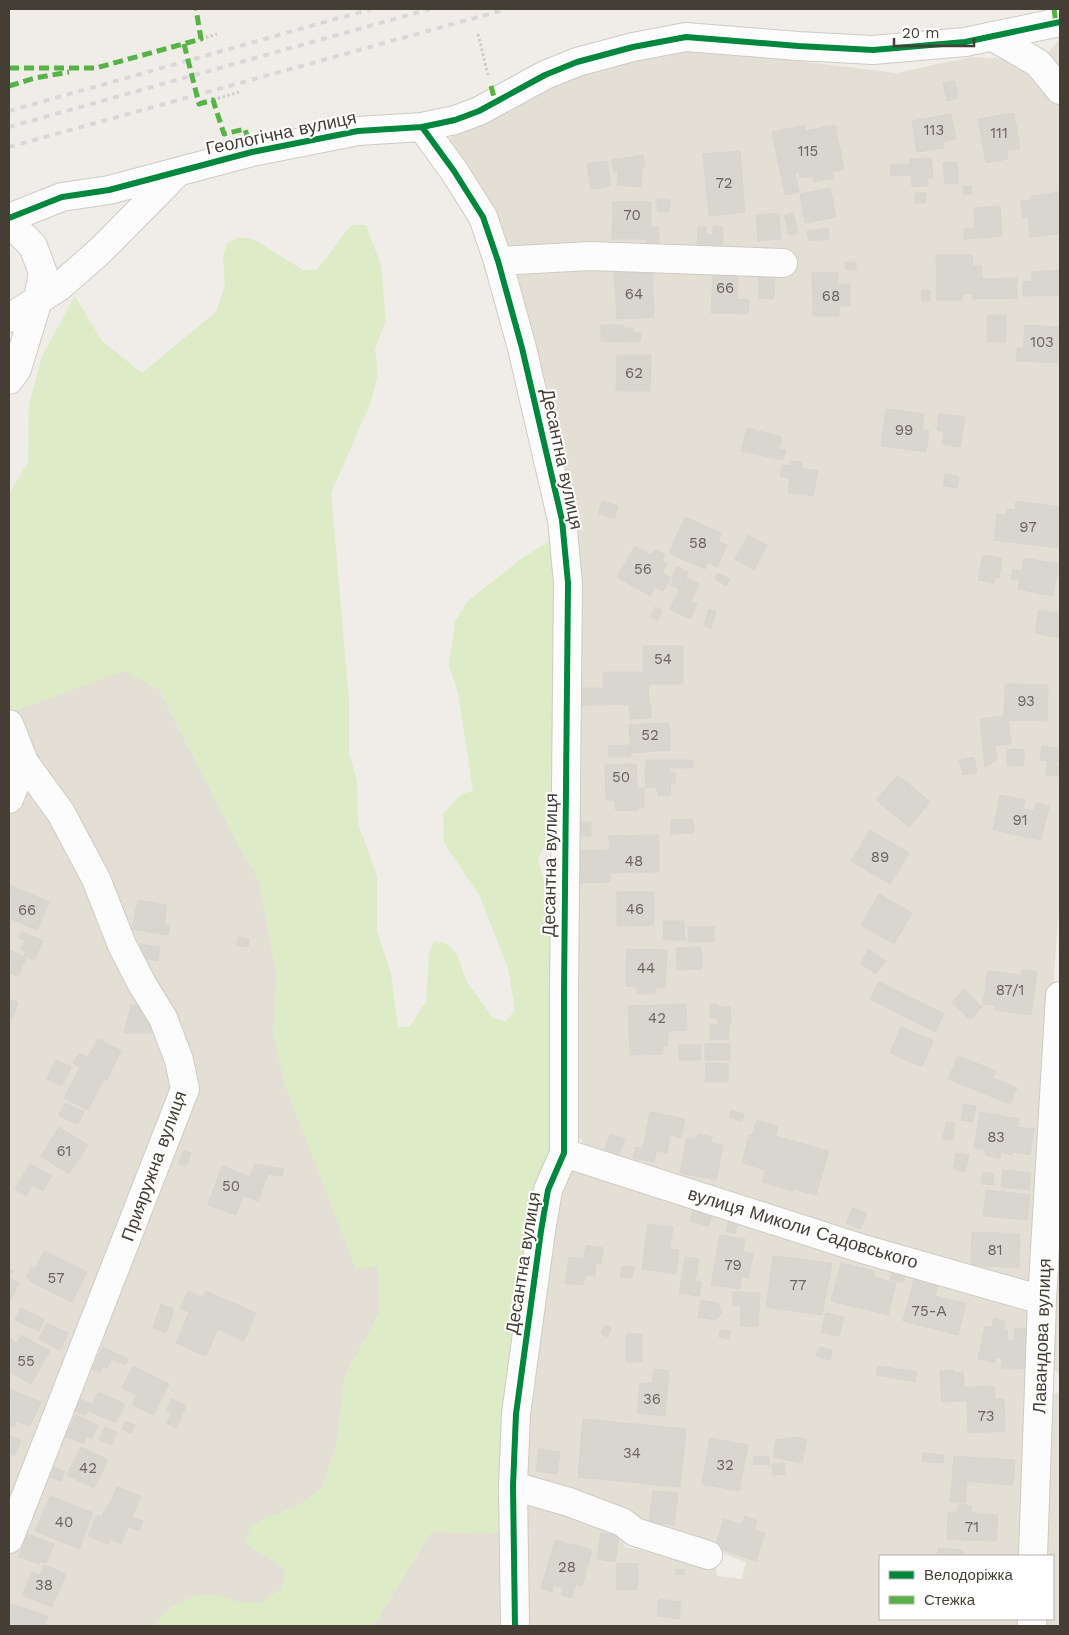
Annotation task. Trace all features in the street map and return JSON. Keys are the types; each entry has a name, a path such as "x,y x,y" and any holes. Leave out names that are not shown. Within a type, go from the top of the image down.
{"street":[{"name":"Геологічна вулиця","path":"9,220 62,198 109,190 252,152 358,131 422,127 455,120 479,111 545,75 577,62 634,47 686,37 873,50 965,42 1060,22"},
{"path":"993,37 1038,63 1060,90"},
{"name":"Десантна вулиця","path":"422,127 484,217 522,348 562,520 568,583 564,1153 548,1190 516,1414 513,1486 515,1626"},
{"path":"9,318 60,287 101,250 179,171"},
{"path":"9,220 32,246 43,273 38,300 17,369 9,380"},
{"path":"498,262 590,256 783,262"},
{"name":"Прияружна вулиця","path":"9,724 24,762 61,812 96,879 122,945 142,984 164,1018 179,1060 186,1089 9,1538"},
{"path":"9,799 24,762"},
{"name":"Лавандова вулиця","path":"1033,1555 1050,1381 1042,1300 1060,996"},
{"name":"вулиця Миколи Садовського","path":"564,1153 863,1249 1042,1300"},
{"path":"513,1486 569,1502 622,1522 634,1532 708,1555"}],"path":[{"path":"201,39 217,34"},
{"path":"478,34 489,78"},
{"path":"213,100 239,92"}],"shaded area":[{"path":"1060,38 1060,71 1048,53"},
{"path":"680,44 749,55 896,73 971,57 1011,59 1038,74 1060,103 1060,893 1044,1109 1036,1282 1021,1288 587,1150 575,1130 575,583 501,251 453,153 450,137 500,116 515,100 549,83"},
{"path":"126,670 160,690 235,839 259,880 277,976 273,1033 286,1087 356,1268 378,1266 379,1314 345,1376 336,1447 322,1488 301,1504 251,1527 246,1543 286,1569 282,1589 262,1602 237,1602 218,1595 171,1607 154,1626 9,1626 9,1551 191,1097 11,712"},
{"path":"26,772 168,1046 178,1097 9,1513 9,814"},
{"path":"1060,1085 1060,1374 1048,1364"},
{"path":"571,1164 1021,1301 1036,1313 1025,1555 879,1555 879,1620 1024,1620 1024,1626 520,1626 517,1512 541,1501 616,1525 625,1547 716,1564 717,1576 742,1579 746,1562 574,1498 517,1473 549,1231"},
{"path":"1060,1392 1060,1626 1039,1626 1040,1620 1054,1620 1054,1555 1040,1555 1052,1394"},
{"path":"431,1532 504,1533 507,1626 370,1626 377,1620"}],"green space":[{"path":"353,225 366,225 381,265 386,320 375,349 378,374 371,402 331,493 349,699 349,754 357,780 358,823 377,876 377,931 391,974 398,1028 410,1026 426,1002 429,953 434,941 448,944 457,955 467,982 493,1018 506,1021 515,1010 508,968 480,897 444,843 443,814 461,794 473,791 458,693 449,665 455,621 468,601 522,558 557,537 556,818 538,860 549,898 557,959 555,1141 533,1187 522,1264 507,1424 504,1533 431,1532 377,1620 370,1626 154,1626 171,1607 197,1595 218,1595 237,1602 262,1602 282,1589 286,1569 246,1543 251,1526 301,1504 322,1488 336,1447 345,1376 379,1314 378,1266 356,1269 286,1087 273,1033 277,976 259,880 235,839 160,690 125,671 11,712 9,706 9,494 28,462 29,404 42,356 75,296 102,341 142,373 216,312 225,286 223,257 227,243 239,237 253,239 303,270 316,270"}],"building":[{"path":"955,81 958,98 947,101 943,83"},
{"path":"1014,113 1020,148 1007,150 1008,159 986,163 978,119"},
{"path":"951,114 956,139 943,142 944,148 917,152 912,121"},
{"path":"804,125 805,131 835,125 844,169 832,172 834,178 814,182 813,176 800,178 799,172 781,175 772,132"},
{"path":"740,151 745,212 709,216 703,154"},
{"path":"643,155 645,166 642,168 641,187 617,185 618,171 614,172 612,160"},
{"path":"931,158 933,178 927,178 927,186 912,187 910,159"},
{"path":"607,161 611,186 591,189 587,164"},
{"path":"957,162 958,183 945,184 943,163"},
{"path":"910,164 911,175 891,176 890,165"},
{"path":"795,173 799,192 785,195 781,175"},
{"path":"963,186 971,186 972,194 964,195"},
{"path":"830,188 836,217 805,223 800,194"},
{"path":"1060,192 1060,234 1030,237 1028,217 1023,218 1021,201 1032,200 1032,196"},
{"path":"916,193 926,193 926,203 915,203"},
{"path":"657,199 670,199 669,212 657,211"},
{"path":"613,202 651,202 651,239 612,239"},
{"path":"1000,206 1002,236 964,239 964,229 975,228 974,208"},
{"path":"779,213 781,239 758,241 756,215"},
{"path":"793,213 798,233 789,235 784,215"},
{"path":"713,226 723,227 722,250 697,250 698,227 706,227 705,234 713,235"},
{"path":"650,227 659,227 659,248 646,247 646,239 651,239"},
{"path":"828,228 829,239 809,241 807,231"},
{"path":"936,255 972,255 973,266 982,266 982,279 973,279 973,293 962,294 962,300 937,300"},
{"path":"856,262 856,270 846,270 845,263"},
{"path":"652,270 654,317 617,319 614,272"},
{"path":"1060,270 1060,295 1023,296 1023,282 1032,281 1032,272"},
{"path":"838,272 838,285 850,284 850,306 839,306 839,316 813,316 812,273"},
{"path":"713,275 738,276 737,299 749,300 748,314 711,313"},
{"path":"759,277 775,277 774,299 759,298"},
{"path":"1017,278 1017,298 973,299 973,279"},
{"path":"921,290 930,290 930,301 922,301"},
{"path":"987,315 1006,315 1006,342 987,342"},
{"path":"601,325 623,325 623,328 633,328 633,333 641,333 640,342 601,341"},
{"path":"1025,325 1060,327 1059,363 1016,361 1017,348 1023,348"},
{"path":"617,355 651,355 650,391 616,391"},
{"path":"886,409 924,414 922,430 929,431 926,452 881,446"},
{"path":"939,414 965,417 960,447 942,444 944,432 937,430"},
{"path":"747,428 782,437 779,449 786,450 783,460 741,451"},
{"path":"791,461 802,462 801,468 818,471 813,496 788,492 790,478 780,476 782,465 790,466"},
{"path":"945,474 959,477 957,488 943,486"},
{"path":"602,501 618,506 615,518 598,514"},
{"path":"1016,501 1060,507 1060,548 994,540 997,514 1006,515 1007,509 1015,510"},
{"path":"685,517 721,533 718,541 727,545 717,567 708,562 705,569 669,553"},
{"path":"748,535 767,545 754,570 735,559"},
{"path":"635,546 651,555 655,549 665,555 662,561 667,564 662,573 671,578 663,591 655,587 650,596 617,577"},
{"path":"983,555 1002,558 999,578 995,577 994,583 978,580"},
{"path":"1024,558 1059,564 1053,596 1018,589 1020,580 1011,579 1013,569 1022,571"},
{"path":"677,567 688,572 679,589 671,585"},
{"path":"718,573 730,579 726,586 715,579"},
{"path":"685,577 699,584 691,601 677,595"},
{"path":"677,595 697,604 690,619 670,609"},
{"path":"655,607 662,610 658,620 651,617"},
{"path":"709,609 716,611 711,628 704,626"},
{"path":"1039,610 1060,614 1060,638 1035,633"},
{"path":"643,646 683,646 683,684 643,684"},
{"path":"603,672 643,672 643,684 648,684 649,704 580,705 580,688 603,688"},
{"path":"1005,684 1048,685 1047,721 1004,720"},
{"path":"629,704 651,704 651,718 630,719"},
{"path":"1004,716 1004,720 1008,720 1011,744 995,745 997,760 985,767 980,719"},
{"path":"669,723 670,750 631,753 629,725"},
{"path":"630,745 631,757 609,757 608,746"},
{"path":"1042,746 1058,748 1057,762 1040,760"},
{"path":"1024,749 1024,765 1007,766 1007,750"},
{"path":"974,757 977,772 963,775 959,760"},
{"path":"646,760 693,760 693,768 646,767"},
{"path":"1047,761 1057,762 1056,766 1060,766 1060,776 1046,775"},
{"path":"636,764 637,788 644,788 644,808 616,811 615,800 606,800 605,765"},
{"path":"669,766 670,773 675,773 676,783 670,783 671,795 658,796 657,787 646,788 645,767"},
{"path":"898,775 930,802 909,827 876,800"},
{"path":"1000,795 1025,800 1023,809 1034,811 1036,803 1049,806 1041,840 993,830"},
{"path":"693,819 694,833 671,834 671,820"},
{"path":"579,822 591,822 591,836 580,836"},
{"path":"870,830 909,853 890,884 851,861"},
{"path":"659,835 659,872 610,873 609,836"},
{"path":"609,850 610,882 580,883 579,851"},
{"path":"9,885 49,902 37,930 9,918"},
{"path":"617,892 654,892 654,925 617,926"},
{"path":"879,894 912,913 894,944 861,925"},
{"path":"138,900 167,905 164,924 170,925 168,935 132,929"},
{"path":"663,921 684,921 685,940 664,940"},
{"path":"688,927 714,927 714,941 688,942"},
{"path":"22,932 43,941 34,960 24,955 26,952 21,950 25,940 19,938"},
{"path":"238,937 249,939 248,947 237,945"},
{"path":"140,944 160,947 158,961 138,957"},
{"path":"701,947 702,969 677,970 676,948"},
{"path":"627,949 667,950 665,988 655,987 655,994 637,994 637,987 626,986"},
{"path":"869,949 886,961 876,974 860,963"},
{"path":"9,950 26,958 18,976 10,973 9,977"},
{"path":"1022,970 1037,972 1031,1015 995,1010 995,1005 983,1004 988,971 1021,975"},
{"path":"879,982 944,1014 935,1032 870,999"},
{"path":"964,989 982,1007 970,1020 952,1002"},
{"path":"9,999 18,1003 12,1019 9,1017"},
{"path":"686,1004 687,1030 668,1031 668,1046 663,1046 663,1054 630,1055 628,1006"},
{"path":"710,1004 718,1004 718,1018 710,1017"},
{"path":"131,1005 141,1005 155,1033 124,1033"},
{"path":"718,1007 730,1007 731,1024 718,1024"},
{"path":"729,1024 729,1039 710,1040 710,1025"},
{"path":"901,1027 933,1041 922,1067 890,1053"},
{"path":"98,1039 121,1051 107,1080 104,1079 88,1110 64,1098 80,1067 73,1063 79,1053 88,1057"},
{"path":"705,1044 730,1044 730,1060 705,1060"},
{"path":"679,1045 701,1045 701,1060 679,1060"},
{"path":"958,1056 996,1071 993,1078 1017,1088 1010,1104 948,1079"},
{"path":"56,1060 71,1067 62,1086 47,1079"},
{"path":"706,1063 728,1064 728,1082 705,1082"},
{"path":"65,1103 84,1112 78,1124 59,1116"},
{"path":"964,1104 976,1106 973,1122 961,1120"},
{"path":"731,1110 744,1114 742,1121 729,1117"},
{"path":"650,1112 685,1119 681,1138 670,1135 667,1153 643,1148"},
{"path":"980,1112 1019,1119 1012,1155 1001,1152 1000,1158 985,1155 986,1150 974,1148"},
{"path":"757,1120 778,1126 774,1142 752,1136"},
{"path":"946,1122 955,1124 952,1140 943,1139"},
{"path":"59,1127 88,1145 69,1174 41,1156"},
{"path":"1017,1127 1034,1129 1030,1155 1013,1152"},
{"path":"610,1134 625,1139 619,1154 605,1149"},
{"path":"698,1134 712,1137 711,1143 723,1145 716,1180 680,1173 687,1138 697,1140"},
{"path":"749,1135 774,1142 775,1136 814,1147 801,1191 793,1188 793,1191 762,1182 766,1170 742,1163"},
{"path":"635,1147 656,1151 654,1162 633,1158"},
{"path":"814,1147 829,1151 816,1195 801,1191"},
{"path":"184,1150 191,1153 186,1166 178,1164"},
{"path":"956,1153 969,1155 965,1172 953,1169"},
{"path":"30,1164 52,1176 43,1191 33,1185 26,1196 15,1189"},
{"path":"255,1164 284,1169 282,1176 268,1174 258,1201 243,1196"},
{"path":"222,1166 250,1177 236,1215 208,1205"},
{"path":"1003,1170 1031,1173 1029,1190 1001,1187"},
{"path":"983,1172 994,1174 993,1185 981,1184"},
{"path":"986,1190 1030,1195 1027,1220 983,1216"},
{"path":"853,1208 867,1214 860,1229 846,1223"},
{"path":"693,1210 712,1215 709,1226 690,1221"},
{"path":"729,1220 738,1223 735,1234 726,1231"},
{"path":"648,1224 673,1227 670,1249 679,1250 676,1274 642,1269"},
{"path":"972,1232 1020,1234 1019,1268 971,1265"},
{"path":"720,1235 745,1239 743,1252 753,1254 749,1278 742,1276 740,1289 711,1285"},
{"path":"586,1245 603,1248 601,1264 596,1263 595,1276 585,1275 583,1285 565,1283 569,1257 584,1259"},
{"path":"44,1251 87,1272 72,1302 29,1281 30,1279 26,1277 31,1267 35,1269"},
{"path":"773,1256 832,1263 822,1315 766,1307"},
{"path":"685,1257 699,1259 695,1281 701,1282 699,1296 679,1293"},
{"path":"841,1263 875,1271 873,1277 896,1283 888,1315 831,1301"},
{"path":"622,1266 634,1267 632,1278 620,1277"},
{"path":"9,1269 13,1271 9,1278"},
{"path":"893,1269 906,1272 903,1283 890,1279"},
{"path":"915,1276 939,1282 935,1296 955,1301 947,1332 903,1321"},
{"path":"9,1278 19,1283 9,1302"},
{"path":"188,1291 203,1298 206,1291 256,1313 244,1341 218,1329 206,1356 176,1343 189,1312 180,1308"},
{"path":"733,1292 760,1293 758,1327 740,1326 741,1306 733,1306"},
{"path":"701,1300 718,1303 722,1313 715,1320 698,1317"},
{"path":"955,1301 966,1303 958,1335 947,1332"},
{"path":"161,1304 174,1309 166,1333 153,1328"},
{"path":"21,1308 44,1319 39,1331 15,1320"},
{"path":"826,1313 844,1317 839,1336 821,1332"},
{"path":"994,1318 1005,1321 1003,1330 1008,1331 1002,1359 996,1357 995,1363 978,1359 985,1326 992,1327"},
{"path":"47,1323 68,1333 60,1350 39,1339"},
{"path":"605,1325 611,1328 608,1337 601,1334"},
{"path":"1015,1328 1028,1329 1024,1369 1001,1368 1006,1340 1014,1341"},
{"path":"720,1330 730,1331 729,1339 719,1337"},
{"path":"626,1334 642,1334 642,1362 626,1362"},
{"path":"21,1335 50,1351 31,1384 9,1371 9,1338 17,1343"},
{"path":"103,1347 128,1359 125,1365 112,1359 107,1368 103,1366 100,1373 92,1369"},
{"path":"819,1347 832,1350 830,1360 816,1356"},
{"path":"133,1366 169,1384 154,1415 132,1405 137,1395 122,1388"},
{"path":"878,1366 917,1372 915,1382 876,1375"},
{"path":"654,1369 669,1371 665,1416 637,1413 640,1383 652,1384"},
{"path":"954,1370 954,1373 963,1372 964,1387 941,1389 940,1371"},
{"path":"994,1386 995,1399 942,1402 941,1389"},
{"path":"9,1389 41,1402 30,1426 17,1421 14,1427 9,1425"},
{"path":"98,1392 125,1404 116,1423 89,1411"},
{"path":"80,1399 91,1404 85,1415 75,1411"},
{"path":"172,1399 186,1406 176,1428 167,1423 172,1413 166,1411"},
{"path":"1004,1399 1005,1431 968,1433 967,1401"},
{"path":"76,1415 98,1425 92,1438 87,1436 83,1444 66,1436"},
{"path":"583,1419 686,1429 680,1487 578,1477"},
{"path":"126,1421 135,1425 131,1433 122,1429"},
{"path":"105,1427 117,1432 111,1445 99,1439"},
{"path":"9,1435 21,1441 14,1456 9,1453"},
{"path":"795,1437 807,1439 802,1463 773,1457 776,1440"},
{"path":"710,1438 748,1445 739,1491 702,1484"},
{"path":"81,1447 108,1460 94,1488 67,1475"},
{"path":"539,1449 560,1452 557,1474 536,1471"},
{"path":"923,1453 944,1455 943,1463 922,1461"},
{"path":"754,1456 770,1457 769,1465 753,1464"},
{"path":"954,1456 1015,1460 1013,1485 952,1480"},
{"path":"784,1463 785,1474 773,1475 772,1464"},
{"path":"54,1467 65,1472 61,1481 50,1477"},
{"path":"952,1480 967,1481 965,1503 950,1502"},
{"path":"117,1487 141,1496 133,1515 109,1506"},
{"path":"653,1491 678,1493 674,1525 649,1522"},
{"path":"50,1496 93,1513 79,1549 35,1531"},
{"path":"958,1504 972,1506 971,1513 998,1515 996,1541 947,1539 948,1512 957,1512"},
{"path":"107,1505 133,1515 121,1544 110,1539 117,1523 102,1517"},
{"path":"97,1515 117,1523 108,1544 88,1536"},
{"path":"745,1516 757,1521 754,1530 765,1533 756,1561 715,1547 724,1519 742,1525"},
{"path":"132,1517 143,1521 139,1531 128,1526"},
{"path":"601,1533 619,1536 615,1562 597,1559"},
{"path":"28,1534 54,1544 46,1563 40,1561 39,1564 19,1557"},
{"path":"555,1540 592,1550 582,1586 576,1584 572,1598 561,1595 563,1588 553,1585 552,1592 541,1589"},
{"path":"938,1548 963,1550 963,1555 937,1555"},
{"path":"617,1563 638,1564 637,1590 616,1589"},
{"path":"44,1565 66,1574 52,1607 22,1595 32,1572 40,1575"},
{"path":"676,1569 685,1570 684,1575 675,1574"},
{"path":"659,1599 681,1602 679,1619 657,1616"},
{"path":"9,1604 17,1606 11,1626 9,1626"},
{"path":"17,1606 48,1616 45,1626 14,1626 15,1624 12,1623"}],"railway":[{"path":"9,111 371,9"},
{"path":"9,127 430,9"},
{"path":"9,147 507,9"}],"marked path":[{"path":"9,68 96,68 201,39 196,9"},
{"path":"1054,9 1056,23"},
{"path":"184,44 199,104 213,100 224,134 245,129 252,152"},
{"path":"9,86 35,78 69,72"},
{"path":"491,86 495,101"}],"cycle path":[{"path":"9,218 62,197 109,190 252,152 358,131 422,127 455,120 479,111 545,75 577,62 633,47 686,37 873,50 965,42 1060,22"},
{"path":"422,127 454,171 483,217 498,261 522,348 562,520 568,583 564,1153 548,1190 516,1414 513,1486 515,1626"}]}
